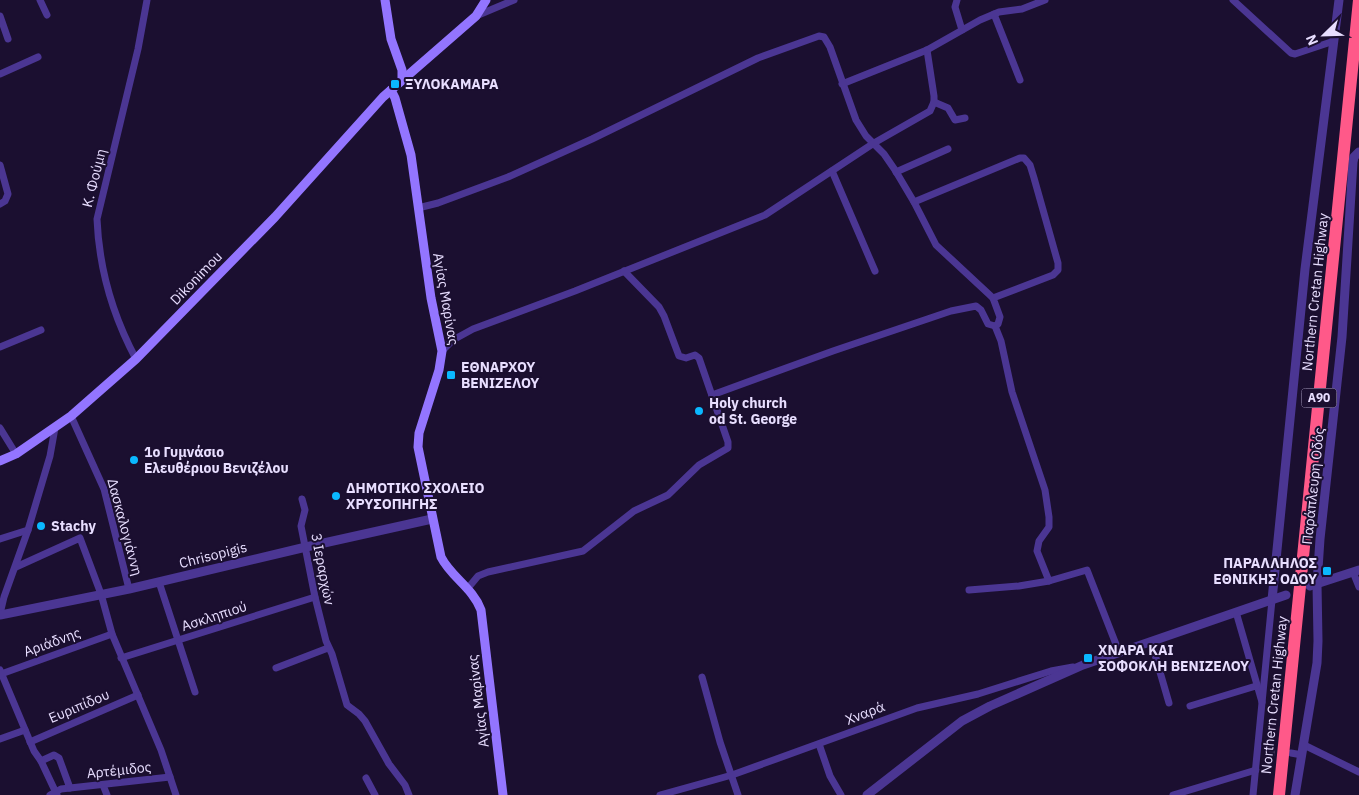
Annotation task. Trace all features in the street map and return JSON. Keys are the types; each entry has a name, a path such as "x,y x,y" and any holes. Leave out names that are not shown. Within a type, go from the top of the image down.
{"highway":[{"name":"Northern Cretan Highway","path":"1272,795 1350,0"},
{"name":"Northern Cretan Highway","path":"1279,795 1359,0"},
{"path":"1351,84 1358,96"},
{"path":"1343,158 1356,149"}],"main road":[{"path":"385,0 391,39 402,70 402,80"},
{"name":"Dikonimou","path":"0,462 16,454 71,416 136,359 275,217 390,90 476,16 486,0"},
{"name":"Αγίας Μαρίνας","path":"390,90 395,98 411,155 431,298 442,351 439,370 419,433 418,447 440,557 446,567 468,588 478,603 482,618 503,795"}],"street":[{"path":"40,0 46,15"},
{"name":"Κ. Φούμη","path":"136,359 123,334 107,284 98,243 97,219 148,0"},
{"path":"476,16 514,0"},
{"path":"957,0 955,7 962,30"},
{"path":"842,84 927,50 974,22 994,14 1022,9 1045,0"},
{"path":"1233,0 1291,53 1295,54 1334,41"},
{"name":"Παράπλευρη Οδός","path":"1272,600 1305,270 1339,0"},
{"path":"994,14 1020,80"},
{"path":"0,16 8,39"},
{"path":"418,208 438,204 508,177 592,139 751,62 819,36 824,37 830,46 856,120 866,136 884,154 896,172 936,245 993,298 1000,317 998,324 995,326"},
{"path":"442,351 453,340 468,331 765,215 874,143 926,114 934,102 927,50"},
{"path":"0,74 38,57"},
{"path":"934,102 948,108 955,120 965,118"},
{"path":"896,172 948,149"},
{"name":"Παράπλευρη Οδός","path":"1295,795 1317,663 1318,633 1314,585 1342,336 1353,162 1356,149"},
{"path":"914,202 1020,158 1027,160 1034,178 1058,263 1058,270 1053,275 993,298"},
{"path":"0,165 7,190 7,198 0,204"},
{"path":"832,171 875,272"},
{"path":"468,588 478,576 488,572 583,551 597,542 628,515 668,495 699,465 725,451 729,446 698,358 695,355 686,358 679,356 659,307 624,271"},
{"path":"712,395 958,309 976,306 981,310 988,324 995,326 1002,341 1012,392 1045,490 1049,517 1048,527 1038,541 1037,550 1049,581"},
{"path":"0,347 41,330"},
{"name":"Δασκαλογιάννη","path":"71,416 104,489 128,589"},
{"path":"0,428 16,454"},
{"path":"0,614 52,450 55,428"},
{"name":"3 Ιεραρχών","path":"302,499 305,510 302,526 315,597 347,705 365,721 389,764 405,785 409,795"},
{"name":"Chrisopigis","path":"0,614 128,589 432,519"},
{"path":"0,539 28,530"},
{"path":"16,567 80,538 101,594 112,634 138,695 176,795"},
{"path":"969,590 1018,586 1049,581 1087,570 1119,652"},
{"path":"1314,585 1356,571 1359,586"},
{"path":"159,582 194,692"},
{"name":"Χναρά","path":"867,795 944,734 976,713 1083,665 1286,595"},
{"name":"Ασκληπιού","path":"121,658 315,597"},
{"path":"1253,795 1272,600"},
{"path":"1236,612 1263,705"},
{"name":"Αριάδνης","path":"1,672 112,634"},
{"path":"1150,641 1169,703"},
{"path":"276,668 328,646"},
{"name":"Χναρά","path":"660,795 732,775 917,708 1009,685 1051,671 1083,665"},
{"path":"1,672 54,794"},
{"path":"702,677 714,723 738,795"},
{"path":"1190,706 1256,686"},
{"name":"Ευριπίδου","path":"30,742 138,695"},
{"path":"0,740 25,730"},
{"path":"819,744 830,776 841,795"},
{"path":"1304,745 1359,772"},
{"path":"1258,753 1268,752"},
{"path":"1291,753 1302,755"},
{"path":"41,761 54,755 58,756 70,788"},
{"path":"1173,795 1256,770"},
{"name":"Αρτέμιδος","path":"54,794 70,788 170,777"},
{"path":"366,778 375,795"},
{"path":"103,785 107,795"}],"tunnel":[{"path":"1268,752 1286,753"}],"place":[{"name":"ΞΥΛΟΚΑΜΑΡΑ","path":"395,84"},
{"name":"ΕΘΝΑΡΧΟΥ ΒΕΝΙΖΕΛΟΥ","path":"451,375"},
{"name":"Holy church od St. George","path":"699,411"},
{"name":"1ο Γυμνάσιο Ελευθέριου Βενιζέλου","path":"134,460"},
{"name":"ΔΗΜΟΤΙΚΟ ΣΧΟΛΕΙΟ ΧΡΥΣΟΠΗΓΗΣ","path":"336,496"},
{"name":"Stachy","path":"41,526"},
{"name":"ΠΑΡΑΛΛΗΛΟΣ ΕΘΝΙΚΗΣ ΟΔΟΥ","path":"1327,571"},
{"name":"ΧΝΑΡΑ ΚΑΙ ΣΟΦΟΚΛΗ ΒΕΝΙΖΕΛΟΥ","path":"1088,658"}]}
